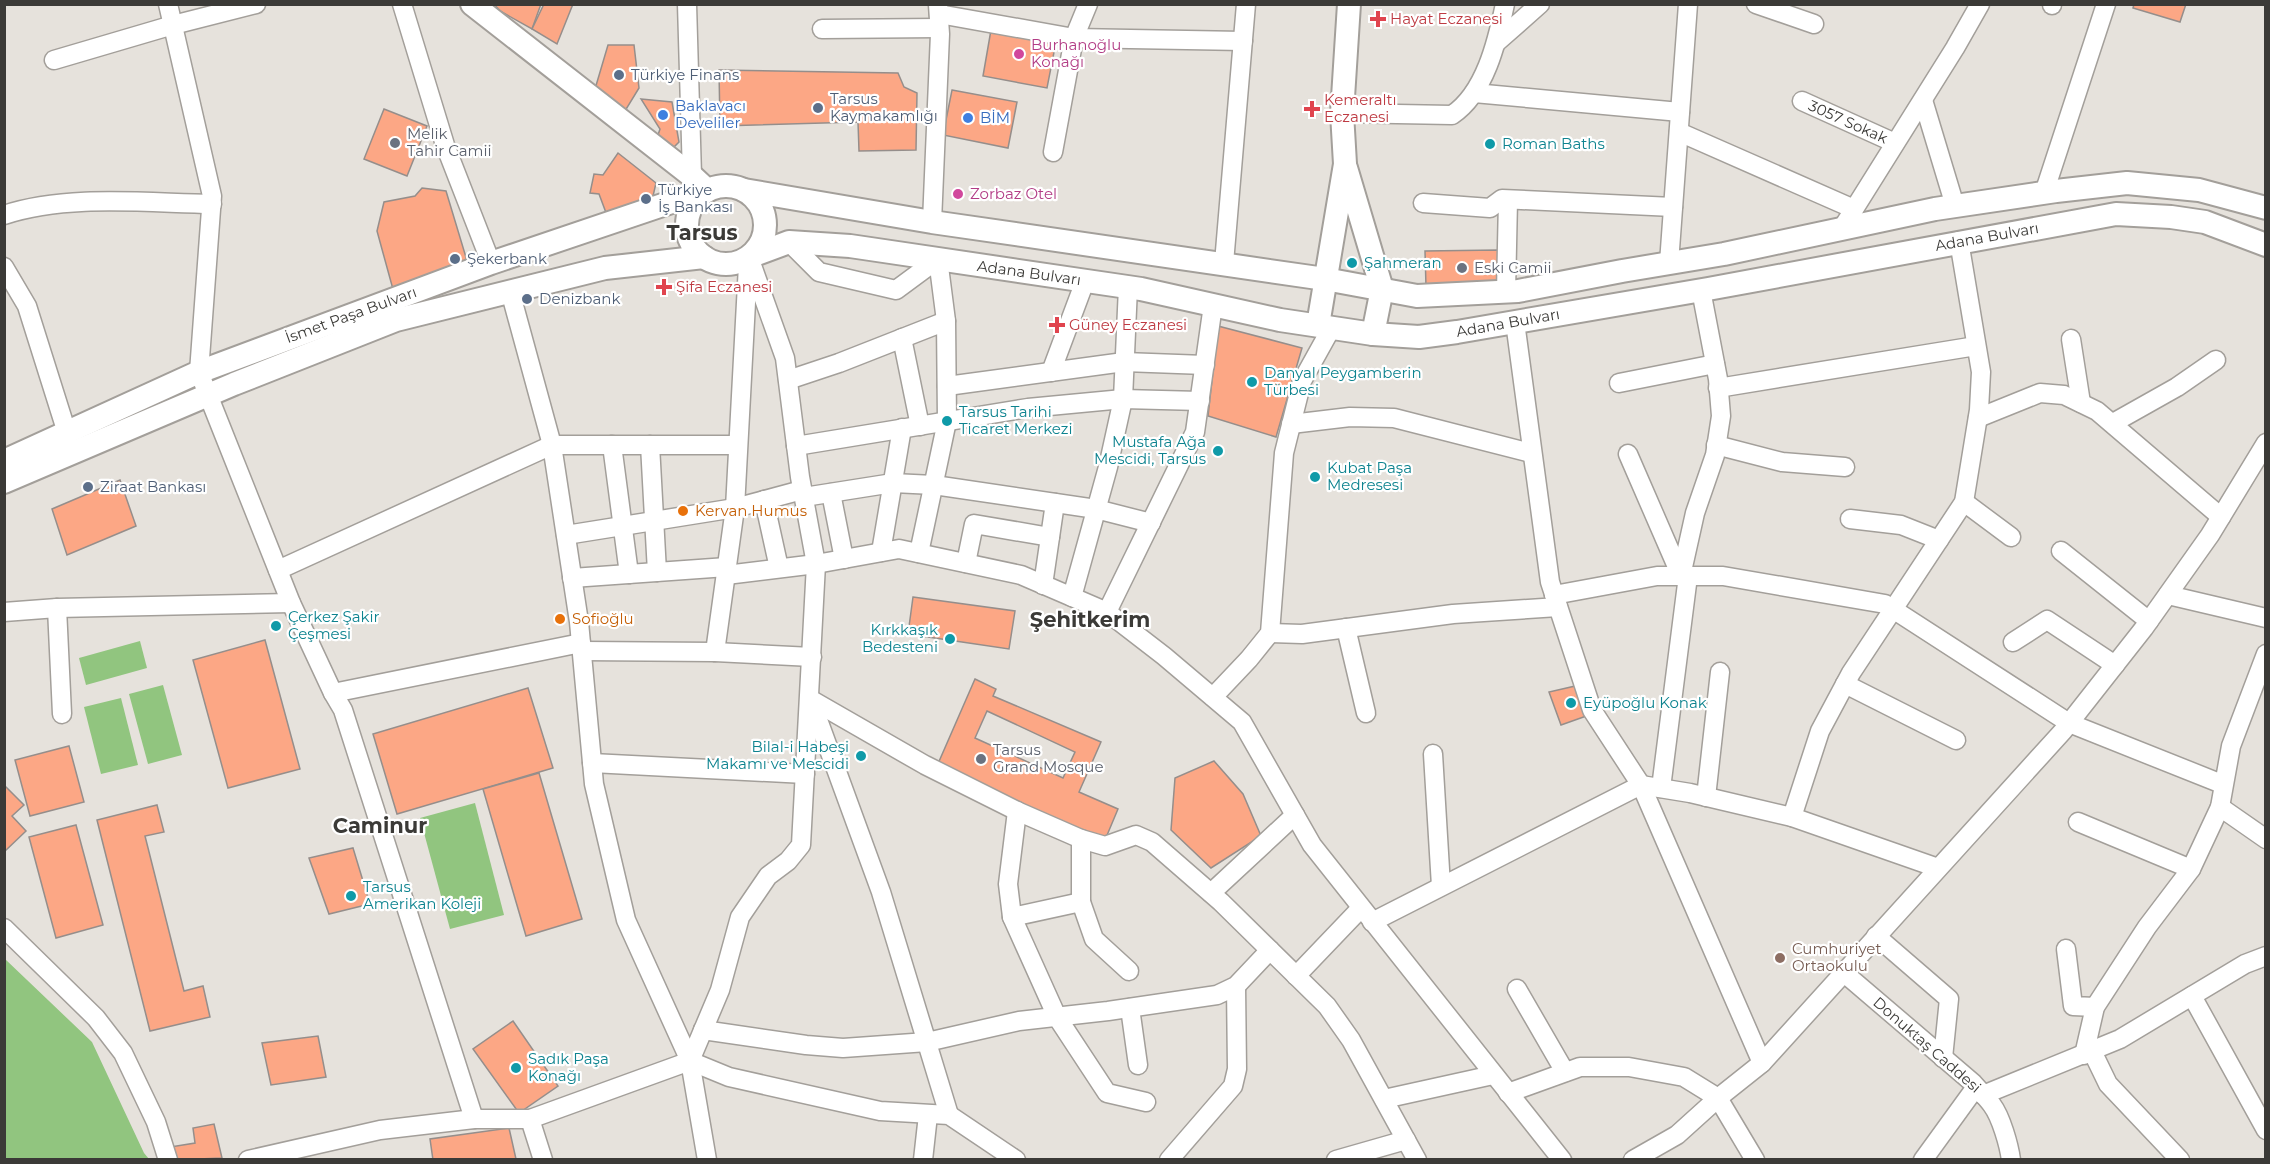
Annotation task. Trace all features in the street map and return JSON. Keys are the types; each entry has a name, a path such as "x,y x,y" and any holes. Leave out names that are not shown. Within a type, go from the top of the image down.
{"main road":[{"path":"472,4 699,183 731,186 744,190 755,198 762,209 765,222 764,236 758,248 749,257 737,263 723,264 704,257 692,245 687,234 686,221 697,198 699,183"},
{"path":"1349,4 1342,113 1345,164 1382,289 1373,334"},
{"path":"1325,326 1324,279 1345,164"},
{"name":"İsmet Paşa Bulvarı","path":"4,461 199,372 699,183"},
{"name":"Adana Bulvarı","path":"744,190 932,222 1224,263 1417,296 1506,292 1724,254 1955,206 2127,183 2199,190 2265,208"},
{"name":"Adana Bulvarı","path":"749,257 789,242 850,246 1128,287 1280,320 1373,334 1419,337 1701,290 2116,214 2171,216 2205,222 2265,245"},
{"path":"4,482 207,394 396,320 605,268 704,257"}],"street":[{"path":"168,4 212,204 199,372 291,603 343,710 474,1119"},
{"path":"54,60 173,25 256,4"},
{"path":"402,4 445,144 491,263"},
{"path":"1053,152 1074,38 1088,4"},
{"path":"1224,263 1246,4"},
{"path":"1342,113 1452,115 1462,108 1474,93 1497,42 1505,4"},
{"path":"1497,42 1540,4"},
{"path":"1669,263 1688,4"},
{"path":"1756,4 1814,24"},
{"path":"1841,230 1980,4"},
{"path":"2044,193 2106,4"},
{"path":"684,6 699,183"},
{"path":"932,222 939,16"},
{"path":"822,29 939,16 1074,38 1243,41"},
{"path":"1474,93 1680,112"},
{"path":"1923,100 1955,206"},
{"name":"3057 Sokak","path":"1802,101 1895,143"},
{"path":"1679,132 1854,209"},
{"path":"1423,203 1490,208 1502,199 1673,207"},
{"path":"1506,292 1508,200"},
{"path":"4,215 65,202 212,204"},
{"path":"789,242 819,272 896,290 938,259 946,321 947,421 920,553"},
{"path":"1792,817 1820,731 1845,684 1964,502 1978,418 1980,372 1959,242"},
{"path":"690,1062 720,990 740,917 768,876 788,861 801,845 816,564 803,493 785,358 749,257"},
{"path":"715,652 735,508 749,257"},
{"path":"4,267 27,306 67,433"},
{"path":"1051,372 1085,281"},
{"path":"1072,597 1123,399 1128,287"},
{"path":"1661,788 1685,576 1695,513 1716,445 1720,416 1715,364 1701,290"},
{"path":"510,291 552,445 581,647 594,784 626,920 690,1062 707,1160"},
{"path":"1107,612 1195,432 1213,305"},
{"path":"788,380 839,363 946,321"},
{"path":"1515,322 1550,582 1592,710 1641,785 1762,1063"},
{"path":"1213,697 1270,633 1284,453 1302,381 1325,326"},
{"path":"881,552 893,483 911,427 902,338"},
{"path":"2071,339 2082,403"},
{"path":"1718,388 1976,346"},
{"path":"2113,423 2177,387 2216,360"},
{"path":"947,386 1125,362 1205,365"},
{"path":"1619,383 1715,364"},
{"path":"1978,418 2040,393 2064,395 2097,411 2113,423 2221,517"},
{"path":"796,446 1028,408 1123,399 1200,401"},
{"path":"1291,424 1350,417 1394,418 1531,453"},
{"path":"278,570 552,445 737,445"},
{"path":"612,445 630,574"},
{"path":"650,445 657,572"},
{"path":"1716,445 1782,462 1845,467"},
{"path":"1633,1160 1677,1135 1762,1063 2069,723 2150,621 2221,517 2264,448"},
{"path":"1628,454 1685,576"},
{"path":"566,535 735,508 803,493 831,493 893,483 934,485 1096,509 1151,523"},
{"path":"831,493 844,559"},
{"path":"764,500 779,568"},
{"path":"1964,502 2011,537"},
{"path":"1043,585 1054,503"},
{"path":"1850,519 1901,525 1939,540"},
{"path":"966,563 974,524 1050,537"},
{"path":"572,578 657,572 779,568 816,564 899,549 1021,575 1107,612 1164,656 1242,722 1312,845 1562,1160"},
{"path":"2061,551 2150,621"},
{"path":"1270,633 1302,634 1556,601 1656,576 1723,576 1885,604 2069,723 2222,784"},
{"path":"2168,595 2265,618"},
{"path":"4,612 57,608 291,603"},
{"path":"57,608 62,714"},
{"path":"2013,642 2047,620 2115,665"},
{"path":"1346,628 1365,713"},
{"path":"333,693 581,647 812,657"},
{"path":"2180,1160 2108,1084 2088,1053 2095,1007 2147,927 2191,870 2220,807 2222,784 2231,746 2265,654"},
{"path":"1706,797 1720,672"},
{"path":"1845,684 1956,740"},
{"path":"810,699 925,765 1017,811 1081,838 1105,846 1136,836 1152,842 1210,893 1327,1006 1351,1040 1416,1160"},
{"path":"810,699 881,892 949,1115"},
{"path":"1433,754 1442,886"},
{"path":"592,763 805,774"},
{"path":"1296,976 1366,915 1442,886 1641,785 1792,817 1938,868"},
{"path":"2220,807 2263,833"},
{"path":"1017,811 1008,884 1012,917 1057,1017 1107,1093 1146,1102"},
{"path":"1210,893 1295,815"},
{"path":"2078,822 2191,870"},
{"path":"1081,838 1081,902 1094,939 1129,971"},
{"path":"1012,917 1081,902"},
{"path":"4,928 96,1018 123,1053 156,1122 168,1160"},
{"path":"1876,936 1949,999 1943,1058"},
{"path":"2066,949 2073,1006 2095,1007"},
{"path":"703,1030 843,1048 927,1042 1019,1021 1217,995 1236,986 1270,950"},
{"path":"1923,1160 1980,1091 2088,1053 2120,1039 2245,964 2264,960"},
{"name":"Donuktaş Caddesi","path":"1843,972 1980,1091 1994,1107 2011,1160"},
{"path":"1169,1160 1233,1086 1237,1069 1236,986"},
{"path":"1517,989 1565,1072"},
{"path":"2192,996 2265,1130"},
{"path":"1130,1008 1138,1065"},
{"path":"248,1160 380,1130 474,1119 530,1119 690,1062 729,1077 869,1109 949,1115 1016,1160"},
{"path":"1508,1093 1580,1067 1629,1067 1684,1077 1718,1098 1755,1160"},
{"path":"1384,1099 1493,1075"},
{"path":"923,1160 928,1115"},
{"path":"530,1119 543,1160"},
{"path":"1336,1160 1406,1140"}],"green space":[{"path":"140,641 147,668 86,685 79,658"},
{"path":"163,685 182,755 148,764 129,694"},
{"path":"121,698 138,765 101,774 84,707"},
{"path":"475,803 504,915 450,929 420,818"},
{"path":"5,959 92,1042 144,1153 149,1159 5,1159"}],"building":[{"path":"494,4 541,4 532,29 500,11"},
{"path":"544,4 573,4 557,44 532,29"},
{"path":"2134,4 2186,4 2180,22 2133,8"},
{"path":"991,30 1056,42 1047,88 983,76"},
{"path":"608,45 634,45 639,88 625,111 595,89"},
{"name":"Tarsus Kaymakamlığı","path":"719,70 898,73 904,87 917,93 916,150 859,151 858,122 720,126"},
{"path":"952,90 1017,102 1008,148 943,135"},
{"name":"Baklavacı Develiler","path":"641,99 672,102 679,142 673,148 657,138 660,129"},
{"name":"Melik Tahir Camii","path":"384,109 427,126 407,176 364,159"},
{"path":"618,153 656,183 651,205 608,218 599,194 590,193 594,174 603,175"},
{"path":"422,188 446,191 468,264 394,293 377,231 384,202 415,196"},
{"name":"Eski Camii","path":"1498,250 1499,286 1426,287 1425,251"},
{"name":"Danyal Peygamberin Türbesi","path":"1218,326 1302,348 1276,437 1208,416"},
{"path":"120,480 136,526 67,555 52,509"},
{"path":"913,597 1015,611 1009,649 908,634"},
{"path":"265,640 300,769 228,788 193,660"},
{"name":"Tarsus Grand Mosque","path":"975,679 996,689 993,696 1101,742 1079,792 1118,809 1105,840 937,766","holes":["987,711 1075,752 1063,778 975,738"]},
{"name":"Eyüpoğlu Konak","path":"1584,684 1592,714 1561,725 1549,692"},
{"path":"528,688 553,768 397,814 373,734"},
{"path":"69,746 84,802 30,816 15,760"},
{"path":"1214,761 1243,794 1261,836 1211,868 1171,830 1175,778"},
{"path":"539,773 582,919 526,936 483,789"},
{"path":"4,785 24,805 12,816 26,831 4,852"},
{"path":"157,805 164,832 145,836 184,991 203,986 210,1017 150,1031 97,820"},
{"path":"76,825 103,925 56,938 29,837"},
{"path":"353,848 370,904 329,914 309,858"},
{"name":"Sadık Paşa Konağı","path":"513,1021 558,1086 519,1113 473,1049"},
{"path":"318,1036 326,1077 271,1085 262,1043"},
{"path":"214,1124 222,1158 175,1160 170,1147 195,1143 193,1128"},
{"path":"509,1128 516,1159 433,1160 430,1139"}],"place":[{"name":"Hayat Eczanesi","path":"1378,19"},
{"name":"Burhanoğlu Konağı","path":"1019,54"},
{"name":"Türkiye Finans","path":"619,75"},
{"name":"Tarsus Kaymakamlığı","path":"818,108"},
{"name":"Kemeraltı Eczanesi","path":"1312,109"},
{"name":"Baklavacı Develiler","path":"663,115"},
{"name":"BİM","path":"968,118"},
{"name":"Melik Tahir Camii","path":"395,143"},
{"name":"Roman Baths","path":"1490,144"},
{"name":"Zorbaz Otel","path":"958,194"},
{"name":"Türkiye İş Bankası","path":"646,199"},
{"name":"Şekerbank","path":"455,259"},
{"name":"Şahmeran","path":"1352,263"},
{"name":"Eski Camii","path":"1462,268"},
{"name":"Şifa Eczanesi","path":"664,287"},
{"name":"Denizbank","path":"527,299"},
{"name":"Güney Eczanesi","path":"1057,325"},
{"name":"Danyal Peygamberin Türbesi","path":"1252,382"},
{"name":"Tarsus Tarihi Ticaret Merkezi","path":"947,421"},
{"name":"Mustafa Ağa Mescidi, Tarsus","path":"1218,451"},
{"name":"Kubat Paşa Medresesi","path":"1315,477"},
{"name":"Ziraat Bankası","path":"88,487"},
{"name":"Kervan Humus","path":"683,511"},
{"name":"Sofioğlu","path":"560,619"},
{"name":"Çerkez Şakir Çeşmesi","path":"276,626"},
{"name":"Kırkkaşık Bedesteni","path":"950,639"},
{"name":"Eyüpoğlu Konak","path":"1571,703"},
{"name":"Bilal-i Habeşi Makamı ve Mescidi","path":"861,756"},
{"name":"Tarsus Grand Mosque","path":"981,759"},
{"name":"Tarsus Amerikan Koleji","path":"351,896"},
{"name":"Cumhuriyet Ortaokulu","path":"1780,958"},
{"name":"Sadık Paşa Konağı","path":"516,1068"}],"district":[{"name":"Tarsus","path":"702,233"},
{"name":"Şehitkerim","path":"1090,620"},
{"name":"Caminur","path":"380,826"}]}
